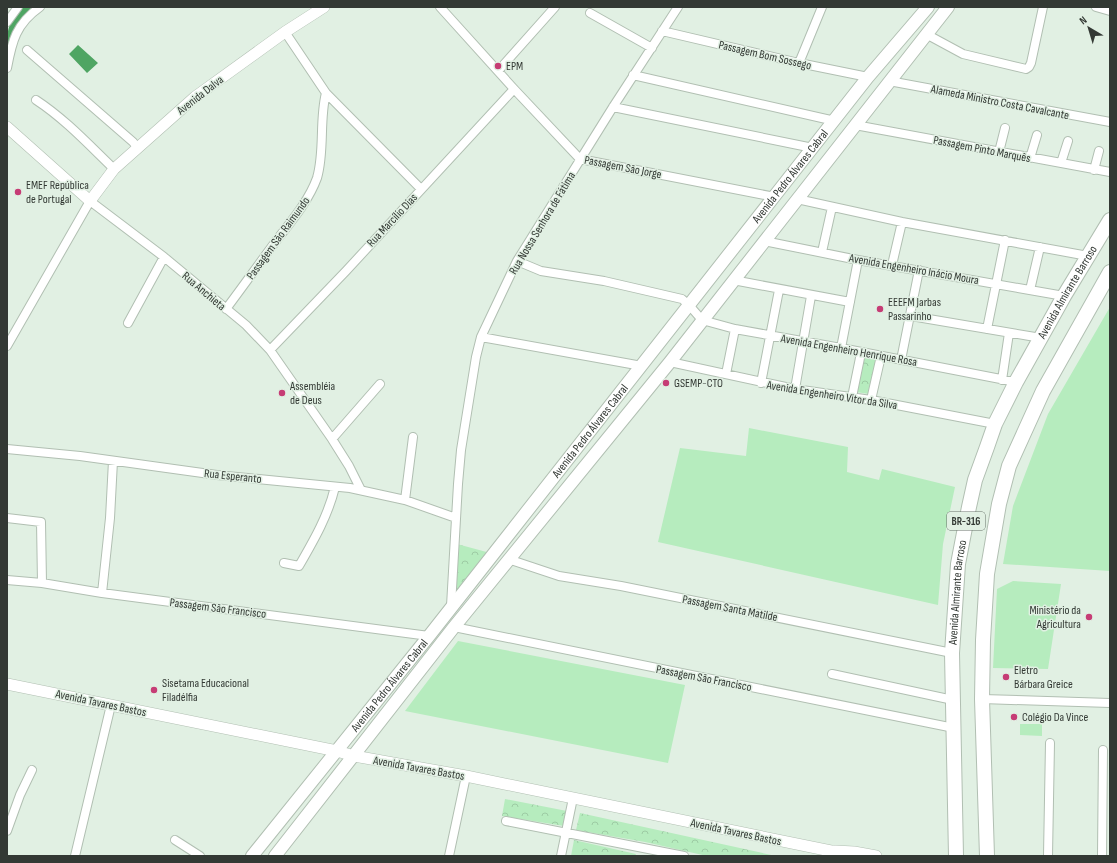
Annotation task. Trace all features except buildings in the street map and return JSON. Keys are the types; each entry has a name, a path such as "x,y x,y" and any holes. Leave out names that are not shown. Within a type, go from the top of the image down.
{"highway":[{"name":"Avenida Almirante Barroso","path":"956,856 952,653 958,564 975,480 1009,381 1041,338 1064,296 1110,220"},
{"name":"BR-316","path":"987,856 982,699 983,640 987,574 999,504 1009,466 1043,391 1110,272"}],"main road":[{"name":"Avenida Dalva","path":"90,201 114,169 195,97 285,32 324,7"},
{"name":"Avenida Pedro Álvares Cabral","path":"252,856 429,636 451,606 642,366 868,77 928,7"},
{"name":"Avenida Pedro Álvares Cabral","path":"276,856 454,627 670,362 948,7"},
{"name":"Rua Anchieta","path":"7,127 90,201"},
{"name":"Avenida Tavares Bastos","path":"7,684 337,751 354,756 466,776 831,851 854,852 876,856"},
{"name":"Avenida Tavares Bastos","path":"831,851 844,856"}],"street":[{"path":"7,22 18,7"},
{"path":"7,68 14,41 21,23 28,15 40,7"},
{"name":"Passagem São Jorge","path":"440,7 514,90 580,159 774,197"},
{"path":"498,71 555,7"},
{"name":"Rua Nossa Senhora de Fátima","path":"451,606 461,450 476,357 481,337 517,261 612,107 678,7"},
{"path":"798,63 822,7"},
{"path":"926,34 963,54 1026,69 1031,63 1042,7"},
{"path":"1096,7 1110,11"},
{"path":"590,13 652,48"},
{"name":"Passagem Bom Sossego","path":"662,31 798,63 868,77"},
{"path":"285,32 326,93 421,189"},
{"path":"27,50 137,147"},
{"path":"633,75 835,120"},
{"name":"Alameda Ministro Costa Cavalcante","path":"889,81 1110,122"},
{"name":"Rua Marcílio Dias","path":"270,350 346,271 514,90"},
{"name":"Passagem São Raimundo","path":"226,309 299,211 310,193 320,165 323,104 326,93"},
{"path":"36,100 71,128 114,169"},
{"path":"612,107 813,148"},
{"name":"Passagem Pinto Marquês","path":"855,125 1110,172"},
{"path":"999,152 1005,128"},
{"path":"1030,158 1037,135"},
{"path":"1061,163 1068,140"},
{"path":"1094,170 1098,151"},
{"path":"797,199 902,222 1088,256"},
{"path":"7,346 90,201"},
{"name":"Rua Anchieta","path":"90,201 164,257 246,325 270,350 332,439 356,478 361,490"},
{"path":"822,252 832,207"},
{"path":"892,265 902,222"},
{"path":"987,329 1004,240"},
{"name":"Avenida Engenheiro Inácio Moura","path":"764,241 858,260 1064,296"},
{"path":"1030,290 1040,247"},
{"path":"128,323 164,257"},
{"path":"841,348 858,260"},
{"path":"517,261 541,271 667,295 682,300 689,305 702,320"},
{"path":"901,360 919,270"},
{"path":"733,280 779,290 850,302"},
{"path":"761,383 779,290"},
{"path":"795,389 811,296"},
{"path":"911,316 1041,338"},
{"name":"Avenida Engenheiro Henrique Rosa","path":"702,320 735,329 770,336 841,348 1009,381"},
{"path":"726,374 735,329"},
{"path":"1009,381 1010,333"},
{"path":"481,337 642,366"},
{"path":"852,397 861,353"},
{"path":"871,400 881,356"},
{"name":"Avenida Engenheiro Vitor da Silva","path":"670,362 761,383 871,400 995,424"},
{"path":"332,439 380,384"},
{"path":"405,500 412,437"},
{"name":"Rua Esperanto","path":"7,449 80,456 113,462 218,475 350,488 405,500 456,518"},
{"path":"102,594 110,518 113,462"},
{"path":"284,563 299,566 318,533 330,506 335,487"},
{"path":"7,518 41,522 42,583"},
{"name":"Passagem Santa Matilde","path":"508,559 558,576 629,587 952,653"},
{"name":"Passagem São Francisco","path":"7,580 42,583 102,594 429,636"},
{"name":"Passagem São Francisco","path":"454,627 954,728"},
{"path":"832,674 953,700"},
{"path":"982,699 1110,703"},
{"path":"75,856 111,705"},
{"path":"1048,856 1050,743"},
{"path":"1103,750 1105,852"},
{"path":"7,830 20,795 32,770"},
{"path":"449,856 466,776"},
{"path":"561,856 572,798"},
{"path":"506,821 565,833 643,852 684,856"},
{"path":"175,840 200,856"}],"green space":[{"path":"1110,307 1110,571 1003,564 1013,506 1048,414"},
{"path":"863,356 877,358 869,394 856,392"},
{"path":"749,428 848,447 847,472 879,480 882,469 955,487 943,544 938,605 658,542 680,448 746,456"},
{"path":"457,544 494,554 451,606"},
{"path":"1013,581 1061,584 1048,669 993,668 997,589"},
{"path":"458,641 685,685 668,763 405,711"},
{"path":"1020,724 1042,724 1042,736 1020,735"},
{"path":"505,799 567,811 564,826 502,816"},
{"path":"580,813 776,856 707,856 645,842 576,830"},
{"path":"574,840 636,854 635,856 571,856"}],"shaded area":[{"path":"23,7 33,7 27,13 7,54 7,40 10,24 13,18"},
{"path":"78,45 98,63 87,73 69,54"}],"place":[{"name":"EPM","path":"498,66"},
{"name":"EMEF República de Portugal","path":"18,192"},
{"name":"EEEFM Jarbas Passarinho","path":"880,309"},
{"name":"GSEMP-CTO","path":"666,383"},
{"name":"Assembléia de Deus","path":"282,393"},
{"name":"Ministério da Agricultura","path":"1089,617"},
{"name":"Eletro Bárbara Greice","path":"1006,677"},
{"name":"Sisetama Educacional Filadélfia","path":"154,690"},
{"name":"Colégio Da Vince","path":"1014,717"}]}
